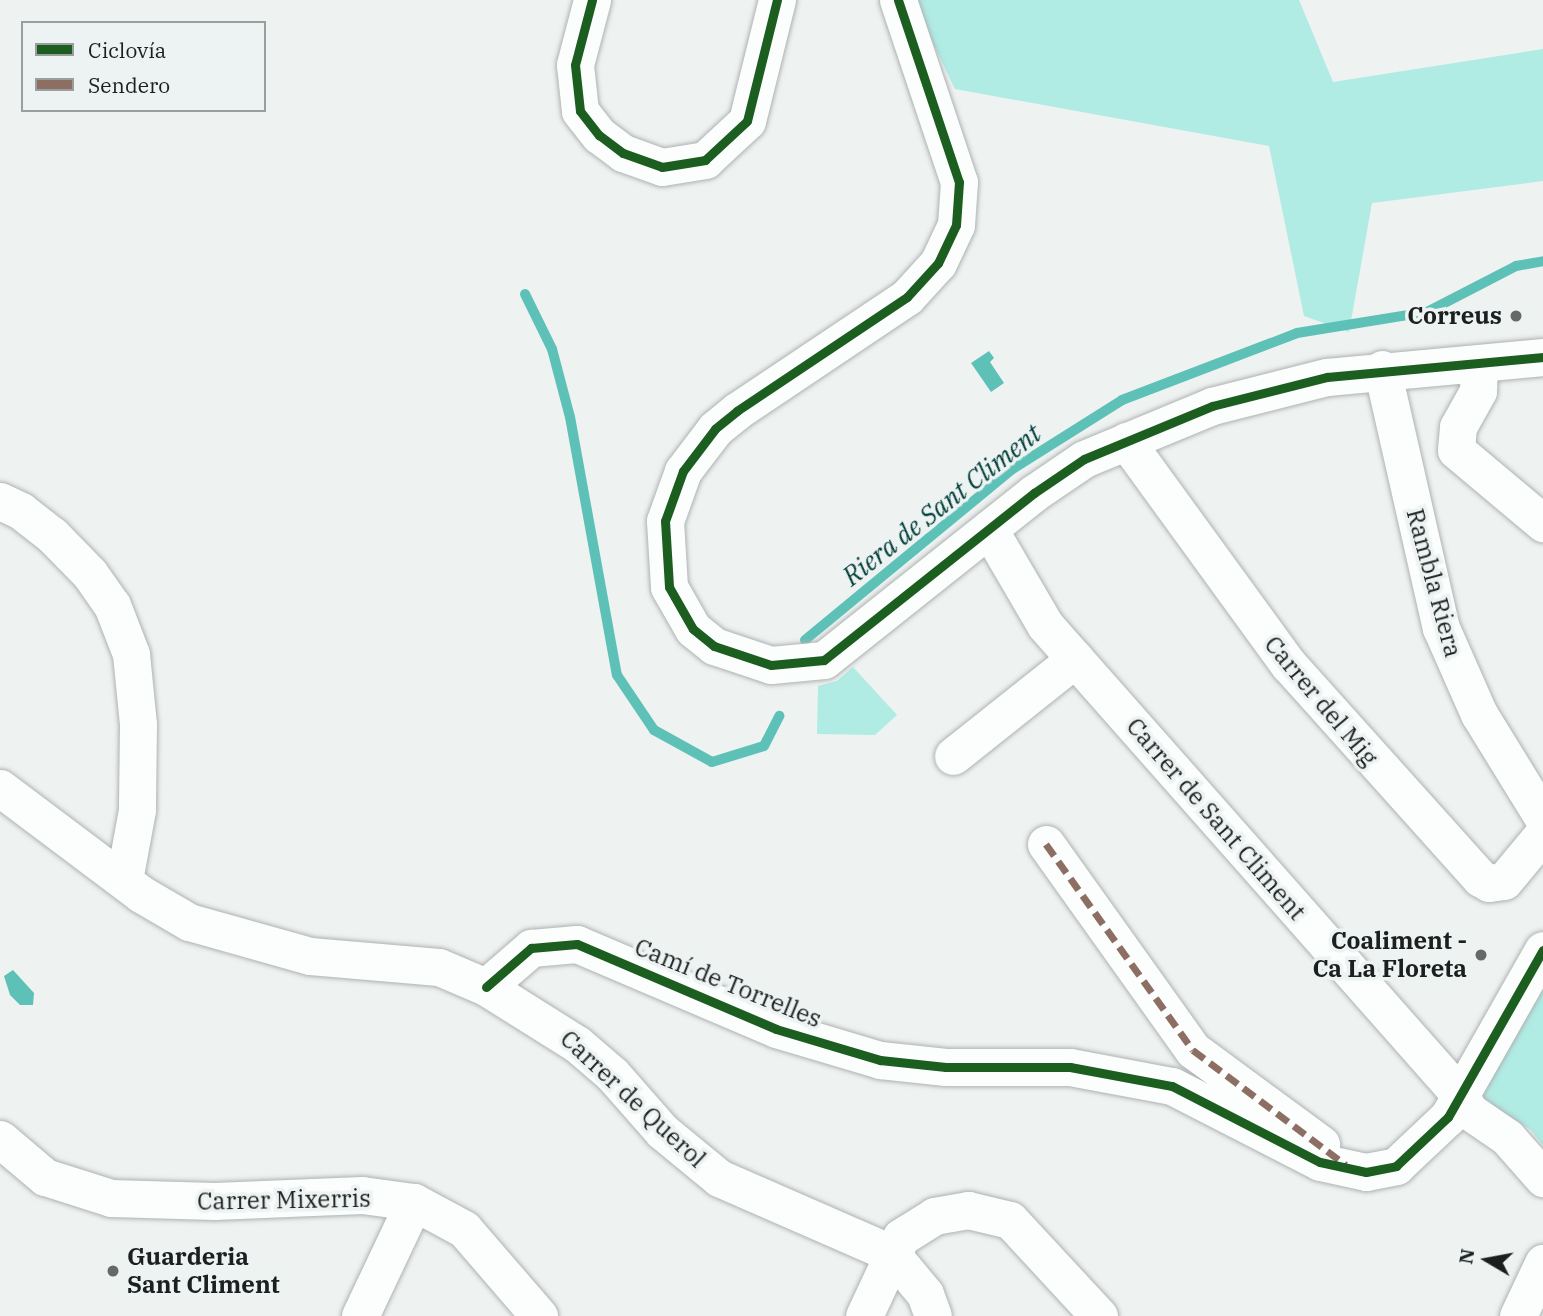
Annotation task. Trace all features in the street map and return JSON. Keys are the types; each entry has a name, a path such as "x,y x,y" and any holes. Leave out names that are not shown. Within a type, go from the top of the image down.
{"street":[{"path":"592,0 576,65 580,111 599,135 623,153 662,167 705,160 747,121 778,0"},
{"path":"898,0 959,182 956,225 948,246 907,297 715,429 683,471 665,521 669,587 693,629 714,646 772,665 824,660 989,529 1084,459 1126,440 1252,393 1382,369 1543,357"},
{"path":"1479,363 1478,391 1458,427 1457,450 1543,523"},
{"name":"Rambla Riera","path":"1382,369 1441,628 1479,714 1543,818"},
{"name":"Carrer del Mig","path":"1126,440 1289,665 1480,878 1489,883 1504,881 1543,834"},
{"path":"0,501 21,511 52,535 90,573 112,605 131,653 138,724 136,810 124,880"},
{"name":"Carrer de Sant Climent","path":"989,529 1030,607 1461,1096 1469,1111 1507,1138 1543,1178"},
{"path":"953,755 1075,659"},
{"name":"Carrer de Querol","path":"0,789 124,880 189,922 257,945 310,956 439,967 486,986 577,1044 612,1074 662,1131 719,1178 891,1253"},
{"path":"1046,844 1193,1050 1354,1171"},
{"name":"Camí de Torrelles","path":"486,986 531,948 577,944 776,1029 880,1060 946,1067 1080,1068 1172,1086 1320,1161 1354,1171 1383,1171 1396,1166 1438,1129 1461,1096 1543,950"},
{"name":"Carrer Mixerris","path":"0,1139 60,1185 111,1198 214,1201 362,1195 414,1202 464,1229 539,1316"},
{"path":"360,1316 414,1202"},
{"path":"864,1316 891,1253 901,1237 934,1216 951,1210 997,1213 1025,1234 1099,1316"},
{"path":"891,1253 925,1294 933,1316"},
{"path":"1518,1316 1543,1263"}],"shaded area":[{"path":"912,0 1299,0 1333,82 1543,49 1543,181 1372,203 1349,332 1304,316 1269,146 955,89"},
{"path":"989,351 994,358 990,362 1004,383 991,392 971,363"},
{"path":"853,667 897,715 875,735 817,734 818,686 837,681"},
{"path":"13,970 34,993 33,1005 20,1005 10,995 4,976"},
{"path":"1543,986 1543,1146 1531,1130 1478,1098"}],"waterway":[{"name":"Riera de Sant Climent","path":"805,640 1011,470 1122,400 1297,333 1427,312 1516,266 1543,261"},
{"name":"Riera de Sant Climent","path":"525,294 552,349 570,417 617,675 654,730 712,762 764,746 779,716"}],"marked path":[{"path":"1046,844 1193,1050 1346,1165"}],"cycle path":[{"path":"592,0 575,65 580,111 599,135 623,153 662,167 705,160 747,121 777,0"},
{"path":"898,0 959,182 956,225 938,263 907,297 737,411 715,429 683,471 665,521 669,587 693,629 714,646 771,665 824,660 1034,493 1084,459 1212,406 1327,377 1543,357"},
{"path":"486,987 531,948 577,944 776,1029 880,1060 946,1067 1070,1067 1172,1086 1320,1162 1366,1172 1396,1166 1448,1117 1543,950"}],"place":[{"name":"Correus","path":"1516,316"},
{"name":"Coaliment - Ca La Floreta","path":"1481,955"},
{"name":"Guarderia Sant Climent","path":"113,1271"}]}
